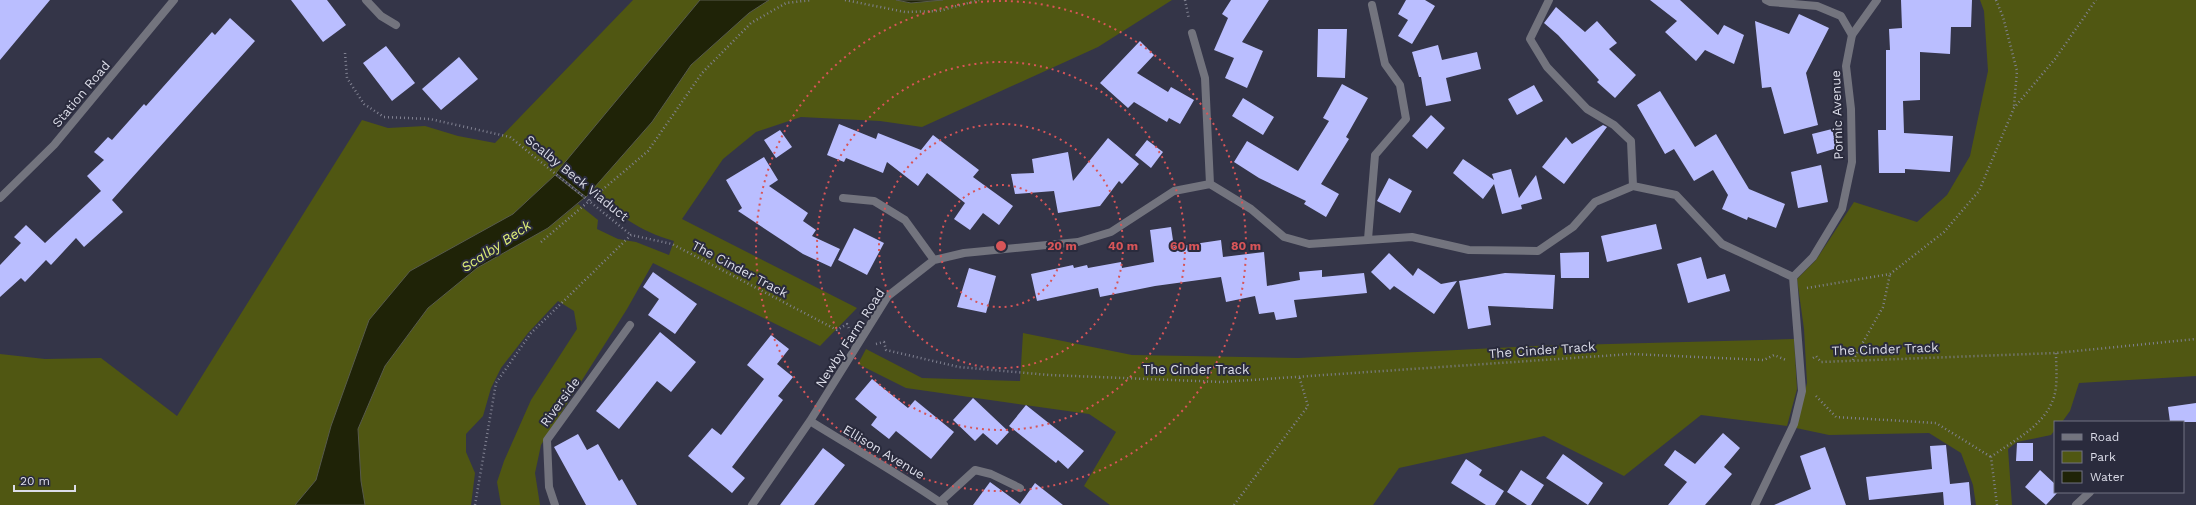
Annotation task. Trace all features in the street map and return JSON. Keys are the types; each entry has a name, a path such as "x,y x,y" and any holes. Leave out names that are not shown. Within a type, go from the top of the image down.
{"street":[{"name":"Station Road","path":"0,198 54,145 174,0"},
{"path":"366,0 381,16 396,25"},
{"path":"1549,0 1530,39 1547,67 1587,109 1614,125 1631,140 1633,186"},
{"path":"1766,0 1770,2 1817,6 1835,13 1841,16 1852,34 1877,0"},
{"path":"1368,239 1375,155 1406,119 1400,85 1385,64 1372,4"},
{"path":"1192,33 1205,78 1210,184 1251,210 1284,237 1309,244 1412,237 1470,250 1538,251 1573,227 1595,202 1633,186 1676,195 1722,244 1794,277 1802,391 1794,424 1755,505"},
{"name":"Pornic Avenue","path":"1794,277 1813,256 1842,209 1852,162 1851,109 1846,66 1852,34"},
{"name":"Newby Farm Road","path":"752,505 810,421 888,296 934,260 964,253 1078,242 1110,232 1174,191 1210,184"},
{"path":"843,198 874,201 905,220 934,260"},
{"name":"Riverside","path":"555,505 549,487 547,440 630,325"},
{"name":"Ellison Avenue","path":"810,421 877,464 914,484 942,503"},
{"path":"942,503 975,470 990,474 1020,488"},
{"path":"2076,505 2089,493"}],"path":[{"path":"541,242 648,151 702,73 751,23 786,3 812,0"},
{"path":"845,0 905,12 939,11 979,0"},
{"path":"1185,0 1192,33"},
{"path":"1996,0 2003,16 2017,71 2014,108"},
{"path":"1795,290 1890,274 1944,232 1979,191 2014,108 2054,59 2096,0"},
{"name":"Scalby Beck Viaduct","path":"345,53 347,78 364,104 384,117 430,118 510,137 631,234"},
{"path":"475,505 496,383 531,333 631,234"},
{"name":"The Cinder Track","path":"631,234 672,244 837,330"},
{"path":"1853,360 1883,307 1890,274"},
{"name":"The Cinder Track","path":"886,350 959,367 1049,375 1222,382 1631,354 1764,360 1774,355 1786,360 1811,359 1816,356 1821,362 2056,353 2196,339"},
{"path":"1991,457 2030,432 2046,414 2054,396 2056,353"},
{"path":"1234,505 1308,406 1299,376"},
{"path":"1802,391 1813,393 1836,417 1936,423 1991,457"},
{"path":"1991,457 1997,505"}],"green space":[{"path":"633,0 700,0 555,175 513,214 410,271 331,426 316,480 295,505 0,505 0,354 45,359 101,358 177,416 362,120 388,128 425,126 458,136 495,143"},
{"path":"769,0 896,0 911,3 943,0 1172,0 1098,47 922,127 880,121 801,117 756,132 723,159 682,219 857,308 820,346 653,263 627,309 541,445 535,473 540,505 501,505 497,482 504,461 531,400 577,329 574,311 558,301 528,333 501,368 491,388 483,416 466,434 466,452 475,473 471,505 365,505 361,481 358,429 385,366 428,308 477,268 548,228 578,204 598,220 597,229 618,239 636,242 669,255 674,241 661,237 629,221 610,207 592,189 652,122 691,65 749,13"},
{"path":"1980,0 2196,0 2196,376 2079,383 2070,411 2063,421 2054,421 2054,431 2051,435 2017,442 2008,449 2012,505 1976,505 1973,485 1961,453 1929,433 1829,435 1796,428 1807,383 1804,329 1797,279 1816,260 1854,202 1917,222 1947,195 1970,156 1988,71 1984,11"},
{"path":"1023,333 1132,355 1298,358 1534,346 1794,339 1797,389 1787,426 1701,415 1624,476 1544,436 1399,468 1373,505 1110,505 1084,486 1116,432 1089,414 906,388 858,364 866,349 922,378 1020,381"}],"water":[{"path":"700,0 769,0 749,13 691,65 652,122 586,197 556,173"},
{"path":"896,0 943,0 911,3"},
{"name":"Scalby Beck","path":"555,175 584,198 548,228 477,268 428,308 385,366 358,429 361,481 365,505 295,505 316,480 331,426 369,320 410,271 513,214"}],"building":[{"path":"0,0 50,0 0,60"},
{"path":"291,0 327,0 346,25 323,42"},
{"path":"1231,0 1269,0 1242,42 1263,51 1247,88 1225,78 1234,58 1214,50 1228,18 1222,14"},
{"path":"1406,0 1425,0 1435,6 1412,44 1398,36 1408,20 1398,14"},
{"path":"1650,0 1680,0 1718,35 1724,25 1744,35 1734,64 1705,50 1696,61 1665,32 1677,21"},
{"path":"1901,0 1972,0 1971,27 1951,27 1950,54 1920,52 1920,100 1903,101 1904,133 1953,136 1950,172 1905,169 1905,173 1879,173 1878,130 1886,130 1886,50 1890,50 1889,29 1902,28"},
{"path":"1556,7 1585,32 1597,21 1617,43 1609,49 1636,75 1615,98 1597,82 1599,80 1558,35 1544,23"},
{"path":"1799,14 1829,28 1806,73 1818,125 1784,134 1771,87 1762,88 1755,21 1789,34"},
{"path":"230,18 255,41 112,200 123,212 84,247 76,238 51,265 46,260 25,282 21,278 0,297 0,265 21,243 14,237 26,225 45,243 101,191 87,176 104,160 94,152 108,137 112,140 144,104 146,106 212,32 215,35"},
{"path":"1318,29 1347,29 1345,78 1317,77"},
{"path":"1140,41 1154,55 1137,73 1168,92 1171,87 1194,100 1180,124 1169,118 1167,122 1134,102 1128,108 1100,83"},
{"path":"1438,45 1442,60 1477,52 1481,69 1446,78 1451,101 1426,106 1421,77 1419,77 1412,52"},
{"path":"386,46 415,83 392,101 363,63"},
{"path":"459,57 478,79 441,110 422,89"},
{"path":"1342,84 1368,98 1346,137 1349,139 1321,184 1339,194 1326,217 1304,204 1306,201 1259,178 1234,162 1247,141 1298,171 1329,121 1323,118"},
{"path":"1534,85 1543,101 1517,115 1508,99"},
{"path":"1660,91 1695,147 1716,134 1749,189 1785,204 1776,228 1748,217 1747,220 1722,209 1728,195 1713,170 1694,181 1674,149 1665,154 1637,105"},
{"path":"1243,98 1274,117 1263,135 1232,116"},
{"path":"1431,115 1445,128 1427,149 1412,136"},
{"path":"839,124 876,139 878,133 921,150 933,135 979,170 973,177 1013,206 999,225 983,213 970,230 954,219 965,203 927,173 918,186 887,162 883,173 846,158 844,162 827,155"},
{"path":"1603,125 1607,127 1564,184 1542,167 1566,137 1572,144"},
{"path":"1832,129 1837,148 1817,154 1812,134"},
{"path":"780,130 792,147 776,158 764,140"},
{"path":"1108,138 1139,164 1122,184 1119,181 1100,206 1058,213 1054,191 1015,194 1011,174 1034,173 1032,159 1068,152 1073,181"},
{"path":"1147,140 1163,152 1151,168 1135,155"},
{"path":"764,157 778,180 769,186 808,213 803,221 816,230 812,236 840,249 831,267 803,254 738,211 742,208 726,180"},
{"path":"1463,159 1494,180 1492,174 1511,169 1519,198 1536,175 1542,199 1521,205 1522,209 1502,214 1494,184 1483,199 1453,173"},
{"path":"1821,165 1828,202 1798,208 1791,172"},
{"path":"1389,178 1412,191 1400,213 1377,201"},
{"path":"1656,224 1662,249 1607,262 1601,236"},
{"path":"1171,227 1174,247 1221,240 1223,257 1264,252 1267,286 1300,280 1299,272 1322,270 1322,277 1364,273 1367,293 1294,300 1297,317 1276,320 1274,312 1259,314 1255,296 1226,302 1221,277 1155,286 1100,297 1098,288 1037,301 1031,274 1073,265 1074,268 1087,265 1088,268 1121,262 1122,268 1154,262 1150,230"},
{"path":"854,228 884,243 867,275 838,260"},
{"path":"1589,252 1589,278 1561,278 1560,253"},
{"path":"1389,253 1413,276 1418,268 1441,284 1457,281 1434,314 1394,286 1390,290 1371,272"},
{"path":"1701,257 1707,279 1725,274 1730,291 1688,303 1677,264"},
{"path":"969,268 996,276 986,313 957,307"},
{"path":"653,272 697,304 675,334 648,315 659,299 643,287"},
{"path":"1505,273 1555,275 1553,309 1488,306 1491,325 1468,329 1459,281"},
{"path":"660,332 696,362 671,392 657,381 619,429 596,411"},
{"path":"771,335 789,349 777,364 793,377 778,396 783,400 732,467 745,478 732,493 688,456 712,428 721,435 764,379 747,365"},
{"path":"872,379 908,408 915,400 954,432 931,459 896,431 889,439 871,425 877,417 855,399"},
{"path":"973,398 1009,432 997,445 983,433 975,441 953,420"},
{"path":"2196,403 2196,422 2170,421 2168,407"},
{"path":"1026,405 1084,451 1068,469 1058,460 1056,463 1009,426"},
{"path":"1723,433 1740,448 1724,467 1732,474 1705,505 1668,505 1687,482 1664,465 1675,450 1695,464"},
{"path":"578,434 587,450 598,444 619,481 622,479 637,505 586,505 554,447"},
{"path":"2017,443 2033,443 2033,461 2016,461"},
{"path":"1946,445 1950,484 1969,482 1971,505 1944,505 1943,492 1869,500 1866,477 1932,469 1930,446"},
{"path":"1825,447 1846,505 1774,505 1811,489 1800,456"},
{"path":"823,448 845,465 814,505 780,505"},
{"path":"1563,454 1603,483 1588,505 1546,478"},
{"path":"1466,459 1482,470 1479,475 1504,491 1495,505 1486,505 1451,483"},
{"path":"1521,470 1544,485 1531,505 1527,505 1507,492"},
{"path":"2040,470 2054,483 2054,493 2057,493 2046,505 2025,487"},
{"path":"990,482 1020,504 1035,483 1063,505 973,505"}]}
